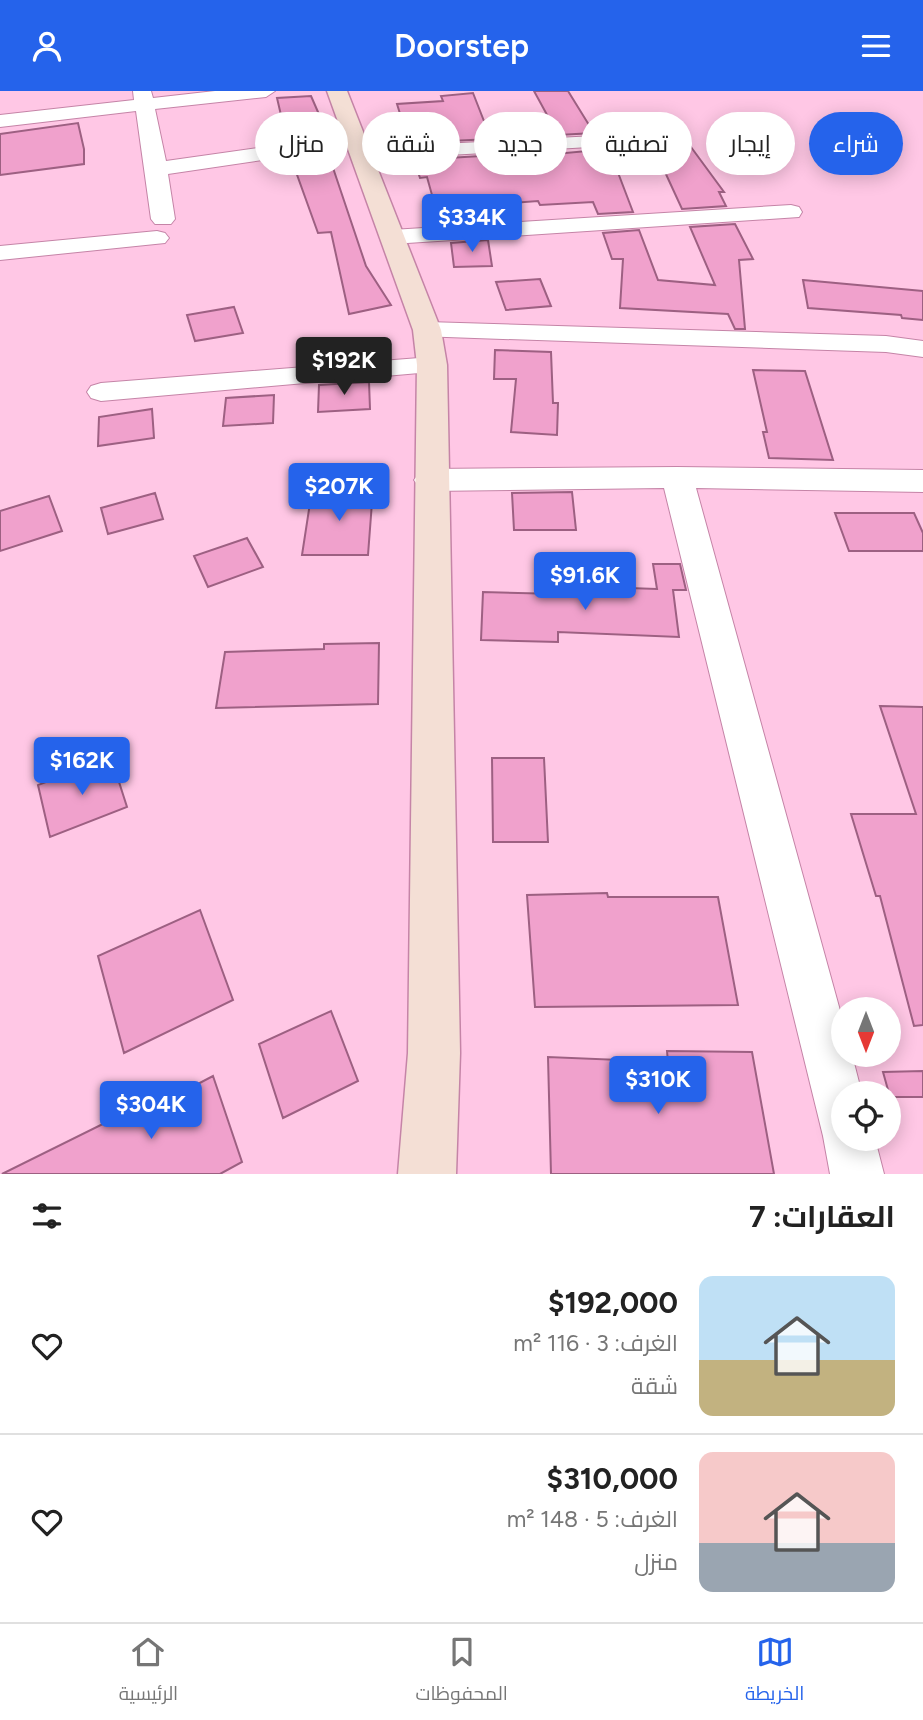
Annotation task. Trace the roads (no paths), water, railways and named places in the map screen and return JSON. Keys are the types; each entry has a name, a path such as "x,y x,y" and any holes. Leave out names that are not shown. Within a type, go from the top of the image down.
{"street":[{"path":"0,121 144,98 267,91"},
{"path":"337,91 392,237 429,347 434,1053 427,1174"},
{"path":"0,253 160,228 157,169 144,98"},
{"path":"157,169 359,147 581,141"},
{"path":"392,237 791,212"},
{"path":"100,391 429,347 886,344 923,349"},
{"path":"430,479 677,477 923,481"},
{"path":"677,477 833,1081"},
{"path":"851,1151 857,1174"}]}
